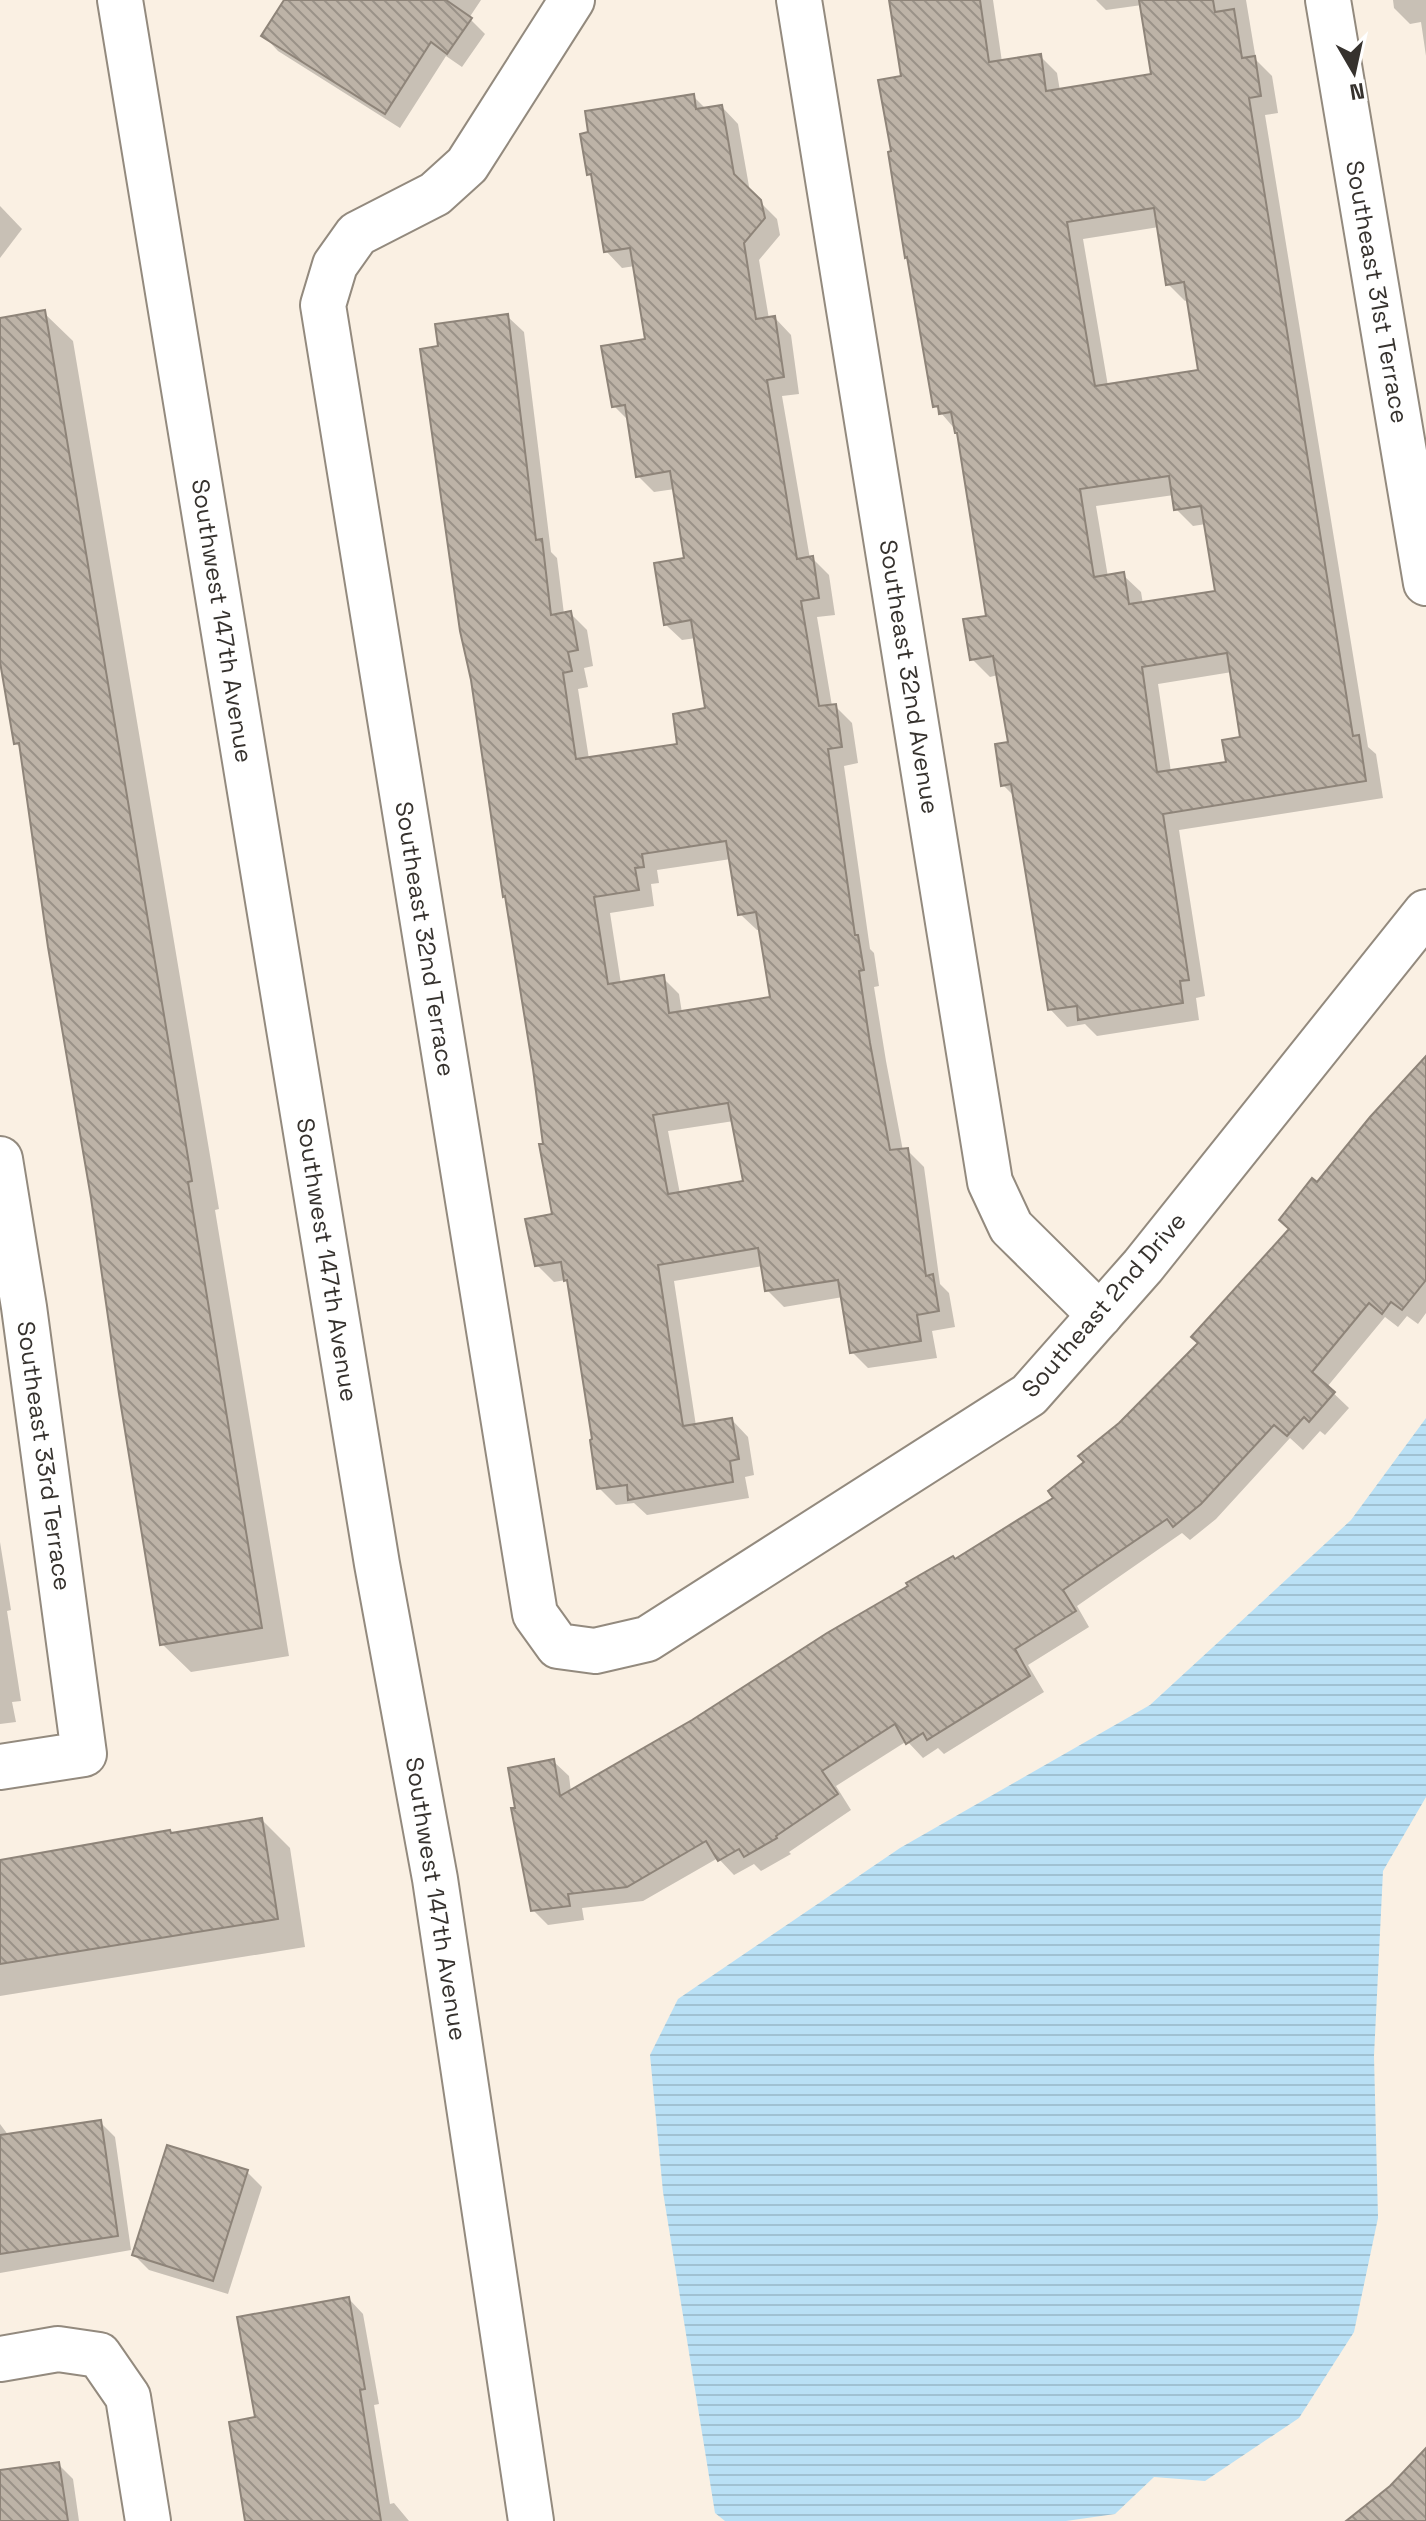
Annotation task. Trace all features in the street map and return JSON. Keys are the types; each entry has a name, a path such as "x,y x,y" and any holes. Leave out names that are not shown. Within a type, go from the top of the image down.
{"street":[{"name":"Southwest 147th Avenue","path":"120,0 377,1564 435,1879 531,2521"},
{"name":"Southeast 32nd Terrace","path":"535,1614 323,305 335,265 357,234 435,194 467,165 572,0"},
{"name":"Southeast 32nd Avenue","path":"799,0 990,1182 1011,1227 1100,1315"},
{"name":"Southeast 31st Terrace","path":"1328,0 1426,583"},
{"name":"Southeast 2nd Drive","path":"535,1614 558,1646 595,1651 647,1639 1029,1395 1143,1266 1426,912"},
{"name":"Southeast 33rd Terrace","path":"0,1159 12,1308 84,1754 0,1767"},
{"path":"0,2359 58,2349 99,2355 128,2397 148,2521"}],"water":[{"path":"1426,1418 1426,1797 1383,1871 1374,2056 1378,2218 1354,2332 1299,2418 1205,2481 1154,2477 1115,2514 1066,2521 725,2521 715,2513 663,2192 650,2055 678,1999 900,1848 1150,1705 1351,1520"}],"building":[{"path":"284,0 446,0 472,18 447,54 431,42 385,114 261,36"},
{"path":"889,0 980,0 989,62 1041,54 1046,91 1151,74 1139,0 1213,0 1215,12 1234,9 1242,58 1255,56 1261,96 1249,98 1353,736 1359,735 1366,781 1163,814 1189,980 1180,981 1183,1003 1078,1020 1077,1006 1048,1010 1011,784 1001,786 995,744 1008,742 993,656 970,660 963,619 986,616 957,433 951,412 939,414 938,406 933,407 888,152 891,151 878,80 901,76","holes":["1154,208 1166,285 1184,282 1198,370 1095,386 1067,222","1169,476 1174,510 1201,506 1215,591 1129,604 1124,572 1094,577 1080,489","1227,653 1240,737 1222,740 1226,762 1157,772 1142,667"]},
{"path":"694,94 696,109 722,105 734,174 761,200 765,218 744,243 756,319 775,316 784,377 767,380 797,559 813,556 819,598 801,601 819,706 836,704 842,747 828,749 855,935 858,935 864,970 859,971 870,1043 890,1150 908,1148 926,1276 933,1274 939,1311 917,1315 921,1341 850,1353 838,1280 765,1291 758,1248 658,1265 683,1426 732,1418 739,1459 730,1461 733,1482 628,1500 627,1485 597,1489 567,1280 564,1281 561,1262 535,1266 525,1219 552,1214 539,1144 543,1144 533,1069 503,897 471,680 460,631 420,349 438,346 435,324 508,314 536,540 542,539 551,615 571,611 578,650 568,652 572,671 563,673 576,759 677,744 673,714 705,708 691,620 664,625 654,563 684,558 670,471 636,477 625,405 612,407 601,346 645,339 630,248 604,252 591,174 587,175 580,134 588,132 585,111","holes":["726,841 738,915 756,912 770,997 669,1013 664,975 608,984 594,897 639,890 635,868 644,867 642,854","728,1103 743,1181 668,1194 653,1115"]},
{"path":"45,310 192,1181 188,1182 262,1628 160,1645 91,1198 48,947 19,743 14,744 0,662 0,318"},
{"path":"1426,1056 1426,1280 1402,1310 1391,1302 1382,1314 1369,1303 1312,1372 1335,1392 1309,1422 1304,1417 1287,1436 1274,1425 1201,1504 1173,1527 1167,1519 1063,1590 1076,1611 1015,1649 1030,1676 927,1740 923,1733 906,1744 895,1724 822,1771 838,1794 777,1838 744,1857 739,1849 718,1861 706,1841 627,1887 568,1894 570,1906 531,1911 511,1808 515,1808 508,1768 554,1759 560,1796 692,1720 827,1633 908,1586 906,1583 953,1556 955,1559 1053,1498 1048,1491 1084,1462 1078,1456 1119,1423 1198,1343 1191,1337 1289,1229 1279,1220 1312,1178 1317,1182 1370,1117"},
{"path":"262,1818 278,1919 0,1964 0,1860 170,1830 171,1833"},
{"path":"101,2120 118,2236 0,2254 0,2135"},
{"path":"167,2145 248,2170 213,2281 132,2255"},
{"path":"349,2297 365,2389 360,2390 381,2521 245,2521 229,2422 255,2417 237,2317"},
{"path":"1426,2448 1426,2521 1346,2521 1390,2486"},
{"path":"59,2462 68,2521 0,2521 0,2470"}]}
